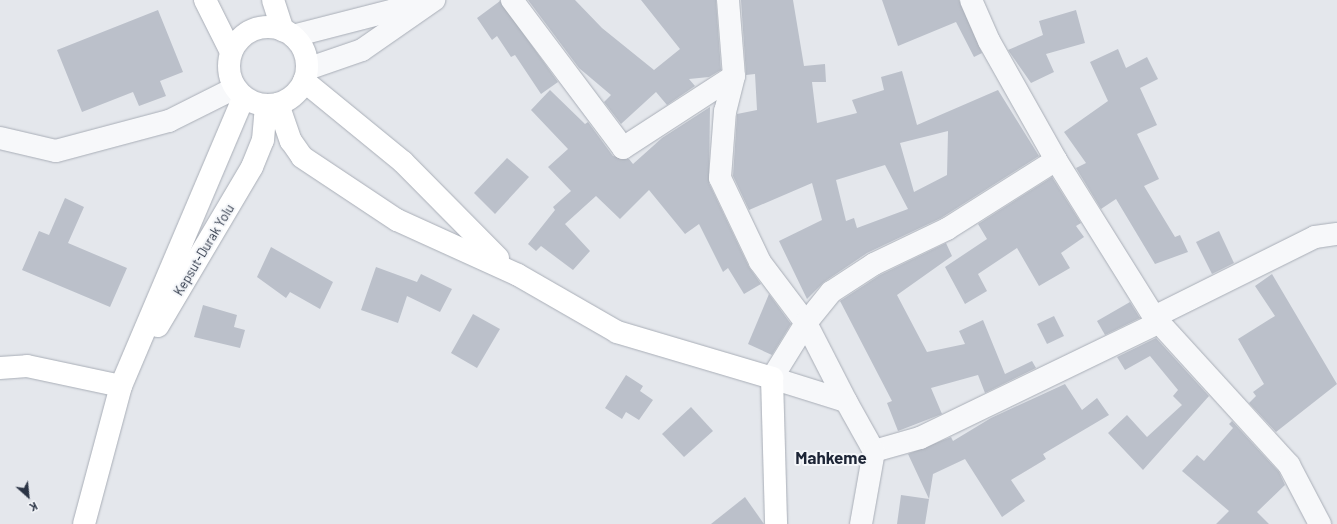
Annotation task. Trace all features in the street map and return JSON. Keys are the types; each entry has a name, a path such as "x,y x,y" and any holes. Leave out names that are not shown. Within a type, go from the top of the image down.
{"street":[{"path":"205,0 231,52"},
{"path":"272,105 298,91 306,75 306,57 288,33 273,0"},
{"path":"419,0 394,10 288,33 259,28 237,41 231,52 229,77 239,93 272,105 291,141 302,157 397,220 518,275 617,332 846,401"},
{"path":"306,75 362,50 434,0"},
{"path":"512,0 623,148 734,76"},
{"path":"728,0 734,76 725,111 720,178 760,262 806,323 874,452 861,524"},
{"path":"971,0 989,41 1056,160 1156,320 1289,465 1320,524"},
{"path":"306,75 403,162 477,241 518,275"},
{"path":"0,138 56,151 169,120 239,93"},
{"name":"Kepsut-Durak Yolu","path":"84,524 121,386 239,93"},
{"name":"Kepsut-Durak Yolu","path":"121,386 252,167 263,140 272,105"},
{"path":"776,524 772,378 806,323 831,292 874,264 947,229 1056,160"},
{"path":"874,452 920,438 1156,320 1315,237 1337,234"},
{"path":"0,368 27,366 121,386"}],"building":[{"path":"528,0 575,0 602,28 654,70 680,49 641,0 716,0 721,70 709,77 689,79 695,86 667,105 656,92 621,124 604,102 611,95 579,68"},
{"path":"741,0 793,0 804,66 825,64 826,82 812,82 817,123 857,113 852,100 884,90 881,77 902,71 917,125 998,90 1039,156 941,218 867,253 824,282 807,299 779,241 822,220 812,183 749,210 733,176 737,114 757,110 755,74 746,75","holes":["948,131 947,175 914,192 900,143","885,165 908,209 857,228 854,218 846,221 836,180"]},
{"path":"882,0 959,0 982,53 974,57 956,22 898,46"},
{"path":"500,1 558,82 541,94 515,55 511,57 497,36 492,40 477,18"},
{"path":"158,10 183,72 160,81 166,96 139,106 133,92 82,112 57,50"},
{"path":"1076,10 1085,43 1046,54 1054,72 1031,83 1008,50 1043,35 1039,21"},
{"path":"1118,49 1126,68 1147,57 1158,79 1140,88 1157,125 1137,134 1159,179 1144,186 1175,237 1180,235 1188,252 1155,264 1116,199 1101,209 1076,168 1086,163 1064,132 1108,101 1090,62"},
{"path":"550,90 585,124 588,122 613,156 629,159 633,164 662,138 710,107 709,183 749,267 761,284 744,294 728,268 723,272 699,224 685,234 649,190 620,219 596,196 565,224 590,251 573,270 541,246 536,251 528,244 555,210 553,207 571,191 548,167 568,149 531,110"},
{"path":"507,158 529,177 495,214 474,193"},
{"path":"1052,177 1081,223 1076,226 1084,237 1061,253 1070,268 1039,286 1017,248 978,274 987,291 965,304 945,267 987,239 978,224"},
{"path":"65,198 84,207 68,243 127,268 110,307 22,270 39,231 49,235"},
{"path":"1219,231 1234,263 1212,274 1196,242"},
{"path":"946,243 952,256 897,295 927,352 965,344 959,331 983,320 1005,374 1032,361 1036,368 985,393 978,375 931,388 942,414 898,431 887,403 892,401 840,301 880,275"},
{"path":"271,247 333,282 320,309 290,292 286,298 257,277"},
{"path":"376,267 417,282 421,274 452,289 440,312 407,296 398,323 361,310"},
{"path":"1272,274 1337,384 1276,432 1249,403 1256,396 1253,392 1264,384 1238,339 1275,316 1255,286"},
{"path":"769,294 791,324 772,355 748,344"},
{"path":"1130,302 1140,318 1105,335 1097,321"},
{"path":"203,305 237,315 234,327 245,330 240,348 194,337"},
{"path":"473,314 500,329 477,368 451,353"},
{"path":"1054,316 1064,336 1047,344 1037,324"},
{"path":"1156,338 1209,396 1143,470 1108,433 1127,415 1147,437 1182,405 1173,396 1178,390 1150,356 1125,370 1117,357"},
{"path":"626,375 643,386 640,391 653,400 639,420 626,412 622,419 605,408"},
{"path":"1065,384 1082,410 1097,398 1109,415 1043,454 1046,459 1011,480 1025,501 1002,517 965,459 933,474 929,499 908,454 951,437 953,441 991,418"},
{"path":"691,407 713,431 684,457 662,434"},
{"path":"1232,421 1279,472 1285,485 1257,512 1269,524 1216,524 1229,511 1182,471 1197,455 1204,461 1233,428 1229,424"},
{"path":"901,495 929,499 925,524 897,524"},
{"path":"745,497 764,524 711,524"}],"district":[{"name":"Mahkeme","path":"831,458"}]}
